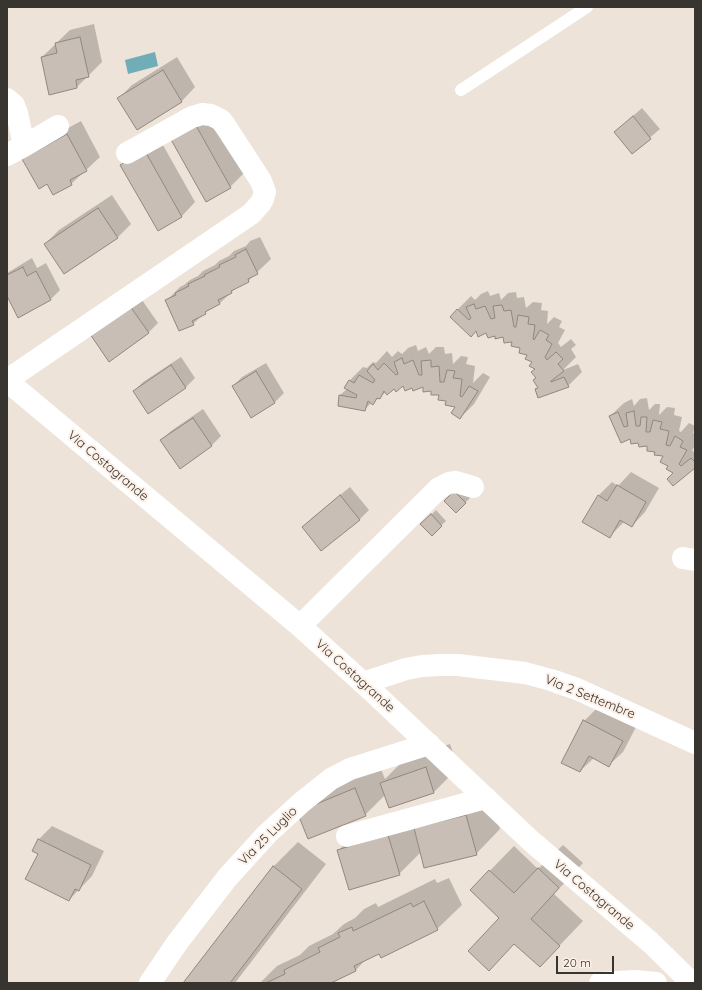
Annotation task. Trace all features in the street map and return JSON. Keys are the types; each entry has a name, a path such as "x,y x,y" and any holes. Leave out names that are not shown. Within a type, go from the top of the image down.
{"street":[{"path":"7,99 14,105 17,113 15,151"},
{"path":"7,381 251,214 263,199 264,192 262,181 221,120 211,115 202,114 192,117 127,153"},
{"path":"15,151 58,126"},
{"name":"Via Costagrande","path":"7,381 300,626 363,682 531,841 655,947 692,983"},
{"path":"300,626 435,491 449,483 462,483 473,487"},
{"name":"Via 2 Settembre","path":"363,682 406,669 422,666 458,665 525,673 577,688 695,743"},
{"name":"Via 25 Luglio","path":"150,983 180,938 227,878 267,834 302,802 327,782 350,769 429,744"},
{"path":"347,836 486,798"},
{"path":"600,983 635,981 656,983"}],"lane":[{"path":"461,90 587,7"}],"water":[{"path":"155,52 158,66 128,74 125,60"}],"building":[{"path":"80,37 89,77 76,80 77,88 49,95 41,57 57,53 55,43"},
{"path":"163,70 182,102 137,130 117,98"},
{"path":"633,116 651,139 632,154 614,132"},
{"path":"194,122 231,188 206,202 169,136"},
{"path":"67,134 87,171 70,180 72,185 53,195 47,184 39,189 22,159"},
{"path":"145,151 182,217 158,231 120,165"},
{"path":"98,208 118,238 64,274 44,244"},
{"path":"246,249 258,274 248,279 249,282 231,291 232,293 218,300 220,304 205,312 206,314 192,321 194,325 179,331 165,300 176,295 175,293 189,286 188,284 220,267 219,265 236,257 235,255"},
{"path":"23,267 27,276 36,271 51,300 18,318 7,296 7,275"},
{"path":"474,304 476,309 485,306 491,319 495,318 493,306 502,305 504,311 511,310 514,327 516,327 518,315 529,317 528,324 535,325 534,340 540,330 549,335 546,340 552,344 545,357 547,360 556,352 563,359 558,364 564,371 551,382 564,377 569,387 538,398 535,389 538,388 533,380 536,378 531,372 535,369 529,366 532,362 525,359 527,355 519,353 520,348 511,346 512,342 504,343 503,337 495,339 495,336 488,338 486,333 478,337 476,331 471,337 450,317 457,309 469,320 471,318 466,307"},
{"path":"130,306 149,333 109,362 90,334"},
{"path":"402,358 404,364 413,360 419,375 422,375 421,361 431,360 431,367 439,366 440,382 444,382 447,370 455,371 453,378 462,379 460,396 462,397 469,386 478,391 460,419 451,413 455,407 445,405 446,401 438,400 439,395 431,395 431,391 423,392 423,387 413,391 412,388 405,391 403,386 396,392 394,389 387,395 384,391 380,399 377,398 373,405 368,401 365,411 338,406 339,395 356,398 357,395 344,388 349,380 354,383 359,375 373,383 375,380 367,371 373,364 378,370 384,363 396,375 398,374 394,362"},
{"path":"171,365 186,388 148,414 133,391"},
{"path":"256,371 275,403 251,418 232,386"},
{"path":"634,411 636,426 640,426 641,417 647,417 646,432 650,432 653,420 662,422 660,429 669,431 666,445 670,446 675,436 683,441 680,447 687,450 679,464 681,466 691,458 695,462 695,468 673,486 667,479 673,473 666,469 668,466 660,462 663,456 654,455 655,452 647,451 647,446 639,447 638,443 631,444 630,439 621,443 609,416 618,412 624,427 628,426 626,413"},
{"path":"193,418 212,446 180,469 160,440"},
{"path":"617,485 646,502 632,527 620,520 610,538 582,522 598,495 607,501"},
{"path":"454,491 466,503 456,513 444,501"},
{"path":"340,495 360,520 321,551 302,527"},
{"path":"431,514 442,526 432,536 420,524"},
{"path":"583,720 623,741 609,767 589,756 580,772 561,763"},
{"path":"426,767 434,793 389,808 380,783"},
{"path":"355,788 366,816 308,839 297,812"},
{"path":"466,815 477,855 424,868 414,828"},
{"path":"388,835 400,875 349,890 337,850"},
{"path":"38,839 91,865 79,891 75,889 69,901 25,879 38,854 32,851"},
{"path":"273,866 302,889 230,983 183,983"},
{"path":"538,868 559,888 531,919 560,946 540,967 514,944 489,971 468,951 499,918 470,890 489,870 514,893"},
{"path":"424,901 438,930 381,958 379,954 354,966 356,971 331,983 266,983 285,974 284,970 320,952 318,948 340,937 338,933 352,927 353,931 411,903 413,907"}]}
